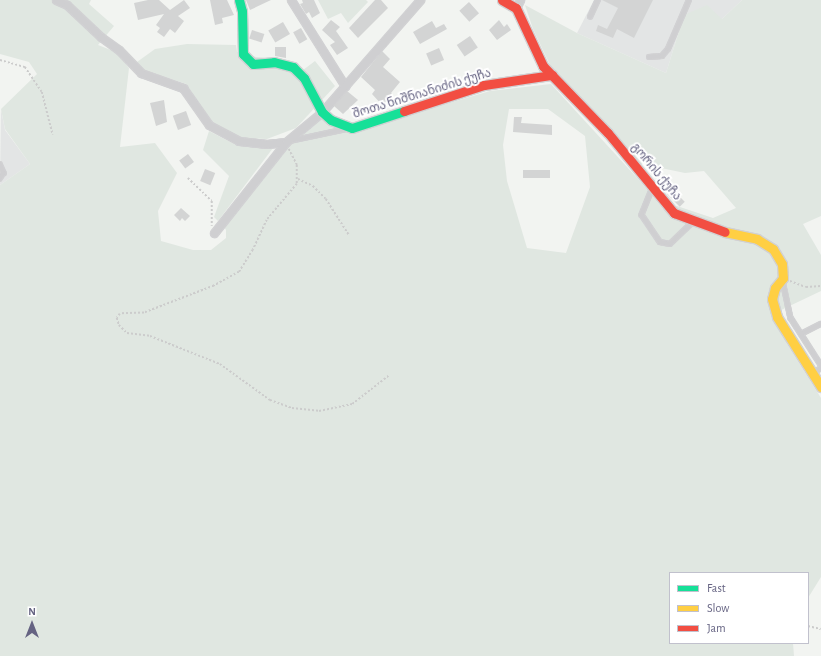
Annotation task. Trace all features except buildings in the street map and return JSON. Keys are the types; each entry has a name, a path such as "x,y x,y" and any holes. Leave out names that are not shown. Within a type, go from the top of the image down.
{"street":[{"path":"56,0 67,5 101,37 119,50 141,73 183,88 208,125 239,141 267,144 286,142"},
{"name":"შოთა ნიშნიანიძის ქუჩა","path":"239,0 242,11 243,54 253,64 274,62 293,67 304,78 322,112 331,120 352,128 484,85 552,75"},
{"path":"291,0 345,86"},
{"path":"214,233 286,142 322,112 420,0"},
{"name":"გორის ქუჩა","path":"502,0 518,4 543,66 608,133 674,213 693,222 757,239 773,249 782,264 783,278"},
{"path":"783,278 775,288 772,299 777,317 821,387"}],"lane":[{"path":"590,17 598,0"},
{"path":"649,57 662,56 668,50 689,0"},
{"path":"286,142 352,128"},
{"path":"0,164 4,173 0,179"},
{"path":"653,187 642,215 660,242 670,244 693,222"},
{"path":"783,278 791,318 821,366 812,373"},
{"path":"801,334 821,324"}],"path":[{"path":"0,60 25,67 42,92 53,135"},
{"path":"286,142 297,165 298,179 291,193 267,220 253,250 238,272 214,286 144,313 120,314 117,318 118,325 127,333 150,336 220,364 270,400 292,408 319,411 352,404 388,376"},
{"path":"188,178 212,201 211,222 214,233"},
{"path":"298,179 313,186 326,199 349,235"},
{"path":"783,278 806,287 821,286"},
{"path":"809,626 821,629"}],"shaded area":[{"path":"0,0 91,0 89,4 114,26 98,45 116,52 129,68 120,147 155,143 177,173 158,211 161,241 193,250 211,250 226,238 226,230 223,226 285,149 320,117 357,130 490,91 551,84 639,180 663,209 677,206 713,218 736,208 704,171 685,173 637,163 606,124 550,65 533,29 525,5 577,33 666,73 684,15 707,5 722,19 742,0 821,0 821,216 803,224 821,255 821,291 779,311 795,336 786,342 821,398 821,577 809,596 809,572 669,572 669,644 793,644 794,656 0,656 0,185 30,164 5,129 1,109 37,74 29,62 0,54","holes":["509,109 548,109 585,136 590,187 566,253 527,248 507,181 503,145"]},
{"path":"318,0 366,0 368,2 348,23 341,13 328,19"},
{"path":"594,0 742,0 722,19 684,15 666,73 577,33"},
{"path":"187,44 236,45 237,52 256,57 276,58 303,70 315,61 335,86 296,128 267,139 239,138 211,122 186,84 143,70 137,62 155,49"},
{"path":"1,109 5,130 30,164 0,185"},
{"path":"209,131 238,146 273,148 218,221 214,217 229,176 203,150"}],"traffic: fast":[{"path":"239,0 242,11 243,54 253,64 274,62 293,67 304,78 322,112 331,120 352,128 404,111"}],"traffic: slow":[{"path":"725,232 757,239 773,249 782,264 783,278 775,288 772,299 777,317 821,387"}],"traffic: jam":[{"path":"502,0 516,8 543,66 608,133 674,213 725,232"},
{"path":"404,111 484,85 552,75"}]}
